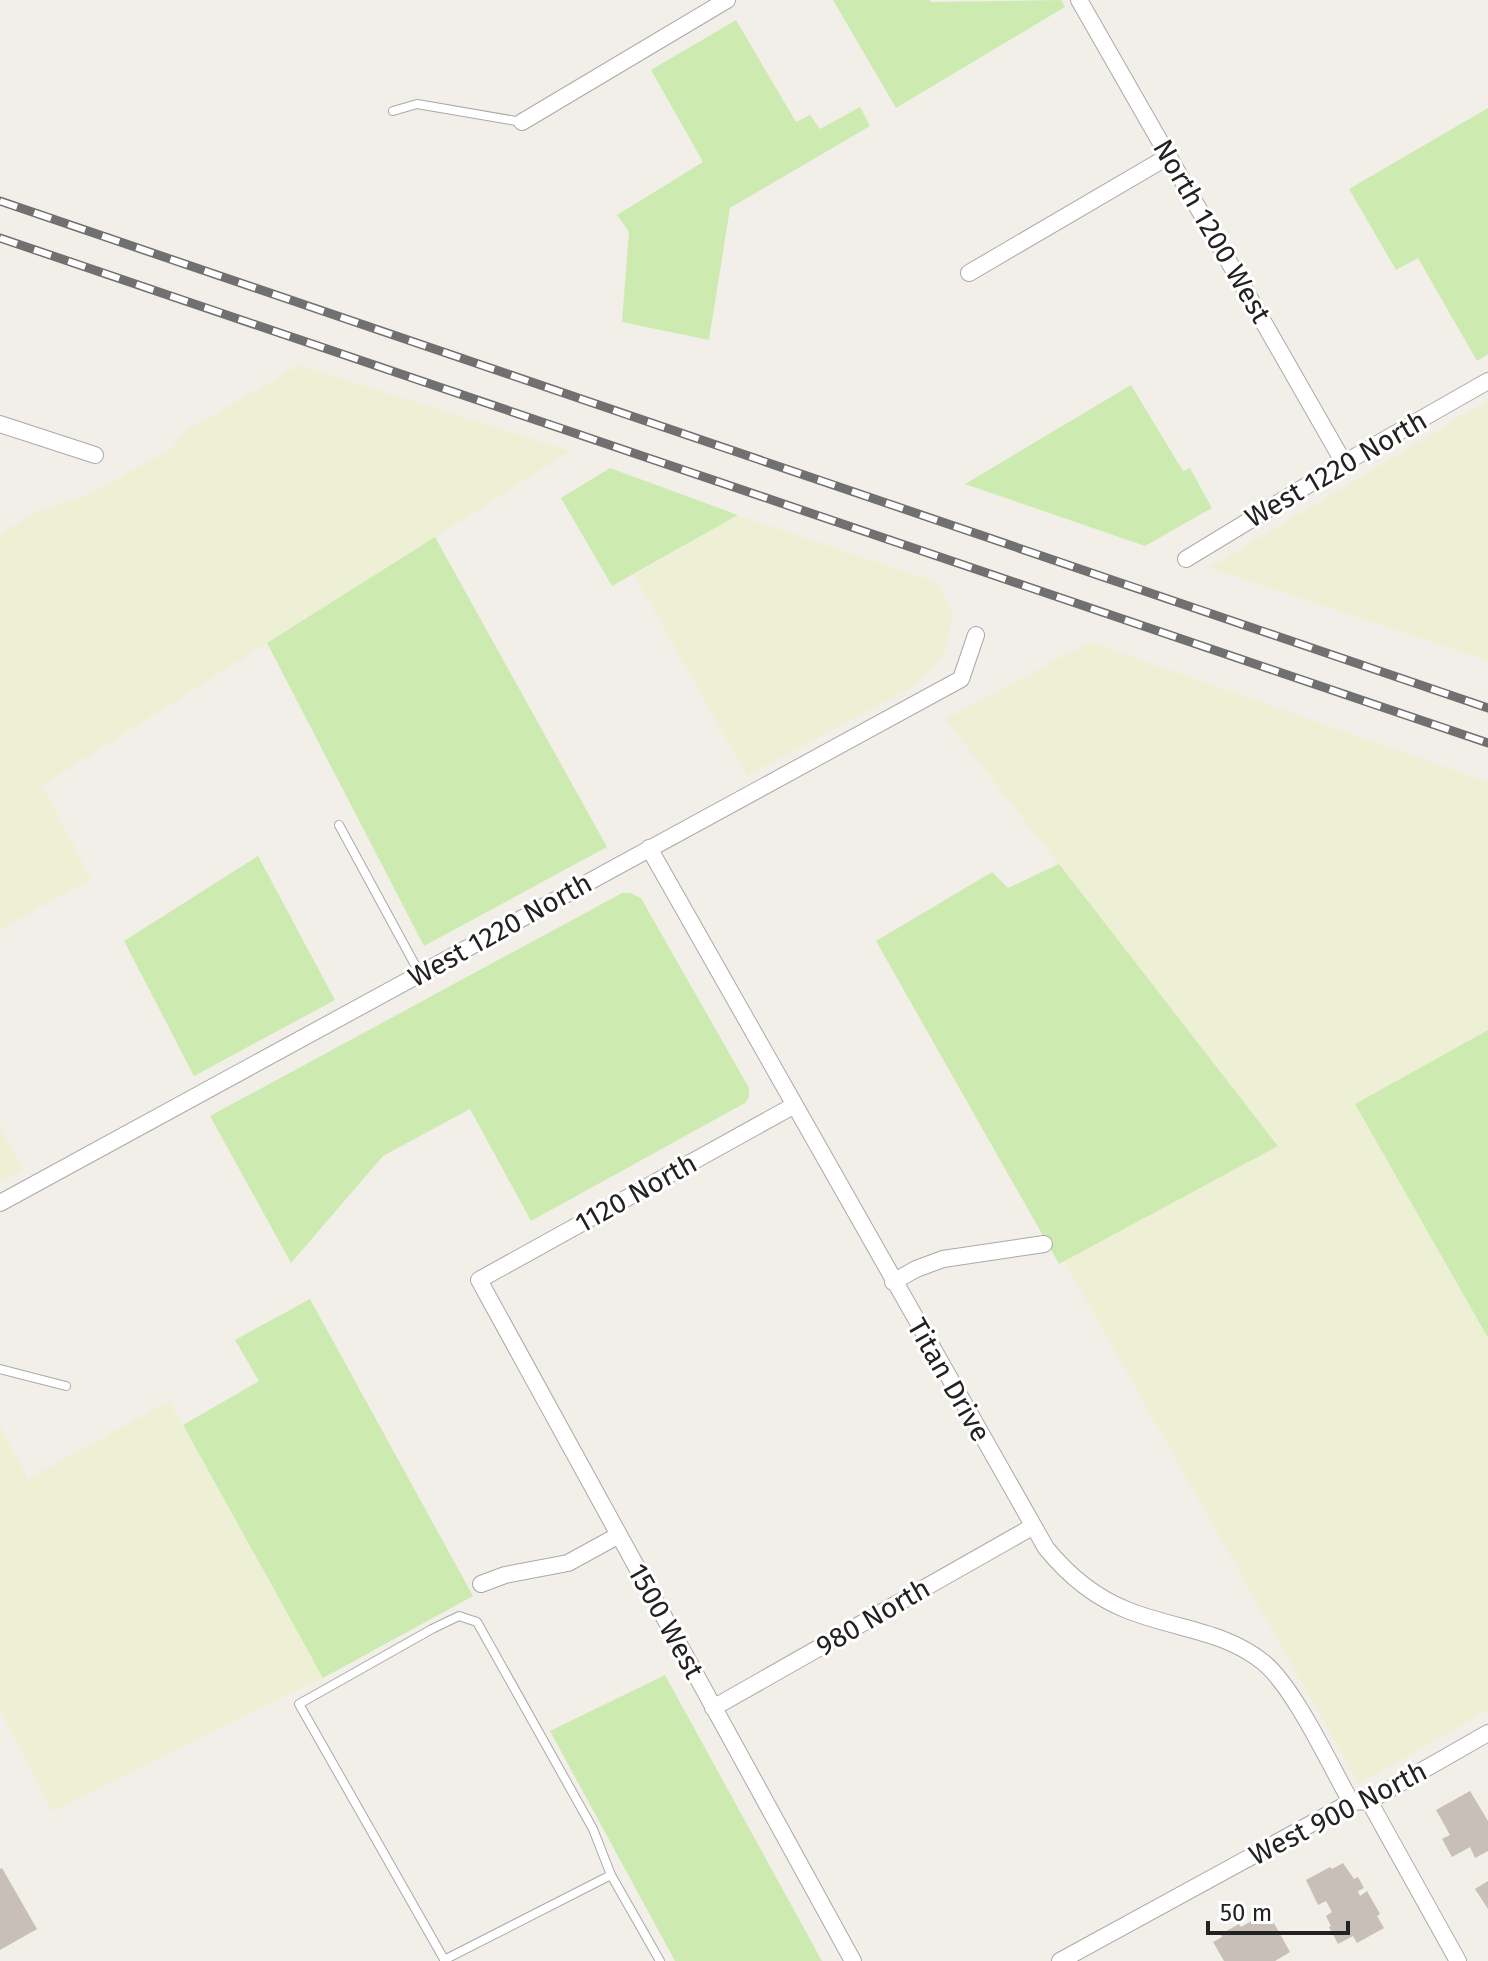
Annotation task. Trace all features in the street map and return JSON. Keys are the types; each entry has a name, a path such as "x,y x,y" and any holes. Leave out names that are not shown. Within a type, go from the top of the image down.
{"street":[{"path":"522,122 727,0"},
{"name":"North 1200 West","path":"1079,0 1344,463"},
{"path":"969,273 1169,156"},
{"name":"West 1220 North","path":"1186,559 1344,463 1488,381"},
{"path":"0,424 95,455"},
{"name":"West 1220 North","path":"0,1203 961,679 976,635"},
{"name":"Titan Drive","path":"649,848 1032,1527 1062,1567 1104,1600 1130,1612 1208,1632 1237,1644 1265,1664 1282,1682 1351,1802"},
{"name":"1120 North","path":"479,1280 793,1106"},
{"path":"893,1282 943,1259 1044,1244"},
{"name":"1500 West","path":"479,1280 853,1961"},
{"name":"980 North","path":"713,1708 1032,1527"},
{"path":"481,1584 505,1575 568,1563 619,1535"},
{"name":"West 900 North","path":"1060,1961 1351,1802 1369,1801 1488,1733"},
{"path":"1369,1801 1458,1961"}],"lane":[{"path":"393,111 417,104 522,122"},
{"path":"339,825 420,974"},
{"path":"0,1369 66,1386"},
{"path":"611,1875 444,1960 299,1704 459,1616 477,1622 593,1829 611,1875 660,1961"}],"green space":[{"path":"833,0 1061,0 1065,7 896,108"},
{"path":"736,20 796,122 810,115 820,129 860,107 870,126 730,208 709,340 622,322 629,232 617,215 703,162 651,70"},
{"path":"1488,108 1488,354 1477,361 1418,258 1396,270 1349,189"},
{"path":"299,365 571,451 43,785 91,879 0,930 0,533 39,511 87,495 171,449 187,430"},
{"path":"1131,385 1183,471 1190,468 1212,508 1145,546 965,484"},
{"path":"1488,400 1488,661 1209,568"},
{"path":"610,468 738,515 612,586 561,498"},
{"path":"738,515 939,583 953,614 946,650 918,684 747,776 634,575"},
{"path":"435,537 607,847 424,946 267,643"},
{"path":"1090,642 1488,782 1488,1030 1355,1104 1488,1338 1488,1710 1359,1784 1064,1261 1278,1145 945,719"},
{"path":"258,856 335,1000 194,1076 124,941"},
{"path":"1059,864 1278,1146 1059,1264 876,941 992,872 1008,888"},
{"path":"622,893 641,898 749,1088 745,1103 531,1221 470,1109 383,1156 291,1263 210,1116"},
{"path":"1488,1030 1488,1338 1355,1104"},
{"path":"0,1128 24,1170 0,1183"},
{"path":"310,1299 473,1596 323,1678 183,1425 259,1381 235,1340"},
{"path":"169,1401 323,1678 52,1811 0,1711 0,1426 28,1479"},
{"path":"665,1675 822,1961 675,1961 550,1731"}],"building":[{"path":"1470,1791 1488,1821 1488,1851 1475,1858 1470,1847 1452,1857 1442,1839 1450,1835 1436,1810"},
{"path":"1343,1863 1354,1879 1358,1877 1364,1888 1358,1891 1360,1896 1367,1891 1384,1928 1357,1943 1353,1936 1338,1944 1326,1916 1332,1912 1326,1901 1318,1905 1306,1880"},
{"path":"0,1869 37,1929 0,1950"},
{"path":"1488,1881 1488,1909 1475,1889"},
{"path":"1270,1916 1290,1952 1275,1961 1224,1961 1213,1942 1222,1937 1221,1934 1239,1924 1241,1927 1257,1918 1259,1922"}],"railway":[{"path":"0,201 1488,708"},
{"path":"0,238 1488,743"}]}
